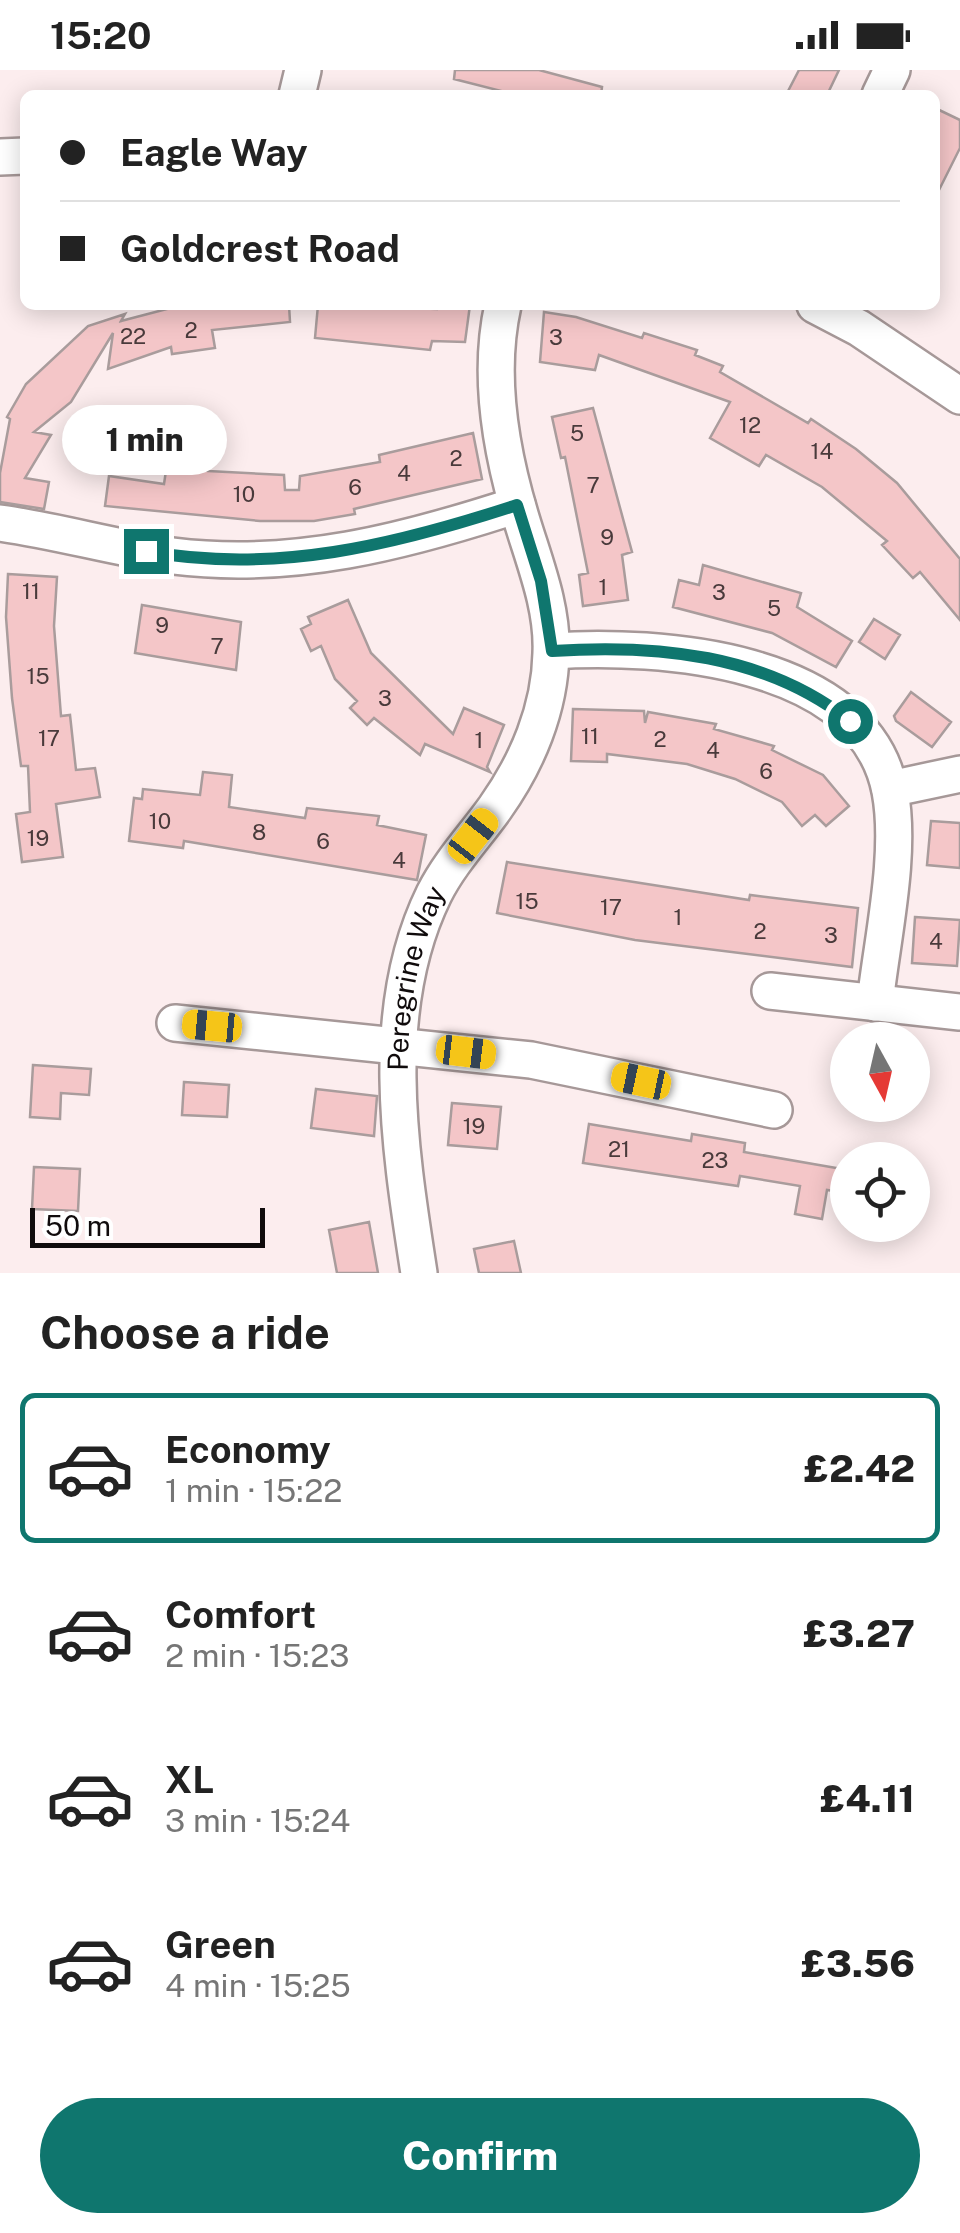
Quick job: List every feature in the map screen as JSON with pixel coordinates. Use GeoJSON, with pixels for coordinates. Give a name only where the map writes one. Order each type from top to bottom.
{"type":"FeatureCollection","features":[{"type":"Feature","properties":{"kind":"street","name":"Peregrine Way"},"geometry":{"type":"LineString","coordinates":[[419,1273],[400,1114],[400,1043],[409,962],[420,924],[451,864],[504,794],[529,749],[548,684],[552,651],[541,581],[503,446],[497,389],[504,310]]}},
{"type":"Feature","properties":{"kind":"street"},"geometry":{"type":"LineString","coordinates":[[825,310],[960,396]]}},
{"type":"Feature","properties":{"kind":"street"},"geometry":{"type":"LineString","coordinates":[[0,523],[172,556],[276,560],[381,546],[517,505]]}},
{"type":"Feature","properties":{"kind":"street"},"geometry":{"type":"LineString","coordinates":[[552,651],[634,648],[680,652],[766,673],[798,686],[850,721],[869,743],[890,789],[891,852],[874,1003]]}},
{"type":"Feature","properties":{"kind":"street"},"geometry":{"type":"LineString","coordinates":[[890,789],[960,774]]}},
{"type":"Feature","properties":{"kind":"street"},"geometry":{"type":"LineString","coordinates":[[770,991],[960,1012]]}},
{"type":"Feature","properties":{"kind":"street"},"geometry":{"type":"LineString","coordinates":[[174,1023],[400,1043],[589,1070],[774,1110]]}},
{"type":"Feature","properties":{"kind":"building"},"geometry":{"type":"Polygon","coordinates":[[[455,70],[539,70],[602,87],[497,90],[454,79],[455,70]]]}},
{"type":"Feature","properties":{"kind":"building"},"geometry":{"type":"Polygon","coordinates":[[[799,70],[839,70],[829,90],[789,90],[799,70]]]}},
{"type":"Feature","properties":{"kind":"building"},"geometry":{"type":"Polygon","coordinates":[[[940,110],[960,120],[960,148],[940,188],[940,110]]]}},
{"type":"Feature","properties":{"kind":"building"},"geometry":{"type":"Polygon","coordinates":[[[163,310],[289,310],[290,322],[212,330],[215,348],[172,354],[171,347],[108,369],[113,333],[71,402],[34,432],[51,435],[25,478],[49,482],[44,509],[0,502],[0,473],[10,419],[7,417],[26,384],[88,326],[125,314],[121,321],[163,310]]]}},
{"type":"Feature","properties":{"kind":"building"},"geometry":{"type":"Polygon","coordinates":[[[318,310],[469,310],[465,342],[432,341],[430,350],[315,338],[318,310]]]}},
{"type":"Feature","properties":{"kind":"building"},"geometry":{"type":"Polygon","coordinates":[[[544,312],[576,317],[642,338],[644,333],[697,350],[695,355],[723,366],[720,372],[808,423],[811,419],[856,449],[897,483],[960,559],[960,620],[920,572],[913,578],[882,545],[887,541],[822,487],[766,455],[759,466],[710,438],[730,402],[599,355],[595,370],[540,362],[544,312]]]}},
{"type":"Feature","properties":{"kind":"building"},"geometry":{"type":"Polygon","coordinates":[[[593,408],[632,552],[622,555],[628,600],[583,606],[579,575],[588,573],[565,457],[561,458],[552,417],[593,408]]]}},
{"type":"Feature","properties":{"kind":"building"},"geometry":{"type":"Polygon","coordinates":[[[473,433],[482,479],[354,509],[355,514],[314,521],[260,521],[105,506],[109,476],[164,484],[167,464],[208,471],[284,475],[285,490],[299,490],[300,476],[380,462],[379,455],[473,433]]]}},
{"type":"Feature","properties":{"kind":"building"},"geometry":{"type":"Polygon","coordinates":[[[703,565],[801,593],[797,607],[852,641],[836,667],[772,633],[673,607],[679,580],[699,585],[703,565]]]}},
{"type":"Feature","properties":{"kind":"building"},"geometry":{"type":"Polygon","coordinates":[[[8,574],[57,577],[54,626],[61,716],[70,715],[76,770],[95,768],[100,797],[56,804],[63,857],[22,862],[16,814],[30,812],[28,766],[21,766],[12,698],[6,617],[8,574]]]}},
{"type":"Feature","properties":{"kind":"building"},"geometry":{"type":"Polygon","coordinates":[[[348,600],[371,653],[453,734],[464,708],[504,725],[487,767],[490,772],[425,744],[420,755],[374,718],[367,725],[350,708],[357,701],[335,679],[321,646],[311,651],[301,629],[311,624],[308,617],[348,600]]]}},
{"type":"Feature","properties":{"kind":"building"},"geometry":{"type":"Polygon","coordinates":[[[142,605],[241,622],[236,670],[135,653],[142,605]]]}},
{"type":"Feature","properties":{"kind":"building"},"geometry":{"type":"Polygon","coordinates":[[[874,619],[900,635],[885,659],[859,642],[874,619]]]}},
{"type":"Feature","properties":{"kind":"building"},"geometry":{"type":"Polygon","coordinates":[[[911,692],[951,722],[932,747],[894,716],[911,692]]]}},
{"type":"Feature","properties":{"kind":"building"},"geometry":{"type":"Polygon","coordinates":[[[573,709],[644,711],[645,723],[648,712],[716,724],[714,729],[774,746],[772,750],[823,775],[849,806],[826,826],[815,815],[802,826],[782,802],[735,779],[687,764],[607,754],[607,762],[571,761],[573,709]]]}},
{"type":"Feature","properties":{"kind":"building"},"geometry":{"type":"Polygon","coordinates":[[[203,772],[232,775],[229,807],[305,818],[307,808],[379,816],[377,825],[426,835],[417,880],[184,841],[183,848],[129,841],[134,798],[142,799],[143,789],[200,795],[203,772]]]}},
{"type":"Feature","properties":{"kind":"building"},"geometry":{"type":"Polygon","coordinates":[[[931,821],[960,823],[960,868],[927,865],[931,821]]]}},
{"type":"Feature","properties":{"kind":"building"},"geometry":{"type":"Polygon","coordinates":[[[507,862],[749,900],[750,895],[858,908],[852,967],[635,940],[497,913],[507,862]]]}},
{"type":"Feature","properties":{"kind":"building"},"geometry":{"type":"Polygon","coordinates":[[[915,917],[960,920],[957,966],[912,963],[915,917]]]}},
{"type":"Feature","properties":{"kind":"building"},"geometry":{"type":"Polygon","coordinates":[[[33,1065],[91,1069],[89,1095],[61,1093],[60,1119],[30,1117],[33,1065]]]}},
{"type":"Feature","properties":{"kind":"building"},"geometry":{"type":"Polygon","coordinates":[[[184,1082],[229,1085],[227,1117],[182,1115],[184,1082]]]}},
{"type":"Feature","properties":{"kind":"building"},"geometry":{"type":"Polygon","coordinates":[[[316,1089],[377,1096],[374,1136],[311,1128],[316,1089]]]}},
{"type":"Feature","properties":{"kind":"building"},"geometry":{"type":"Polygon","coordinates":[[[452,1103],[501,1107],[497,1149],[448,1145],[452,1103]]]}},
{"type":"Feature","properties":{"kind":"building"},"geometry":{"type":"Polygon","coordinates":[[[589,1124],[691,1141],[692,1134],[745,1143],[744,1152],[830,1167],[830,1190],[827,1190],[822,1219],[795,1214],[800,1186],[740,1176],[738,1186],[583,1163],[589,1124]]]}},
{"type":"Feature","properties":{"kind":"building"},"geometry":{"type":"Polygon","coordinates":[[[34,1167],[80,1169],[78,1211],[32,1209],[34,1167]]]}},
{"type":"Feature","properties":{"kind":"building"},"geometry":{"type":"Polygon","coordinates":[[[369,1222],[378,1273],[337,1273],[329,1230],[369,1222]]]}},
{"type":"Feature","properties":{"kind":"building"},"geometry":{"type":"Polygon","coordinates":[[[514,1241],[521,1273],[479,1273],[474,1249],[514,1241]]]}},
{"type":"Feature","properties":{"kind":"route"},"geometry":{"type":"LineString","coordinates":[[146,551],[220,559],[276,560],[330,555],[381,546],[517,505],[541,581],[552,651],[634,648],[680,652],[732,663],[798,686],[850,721]]}}]}
